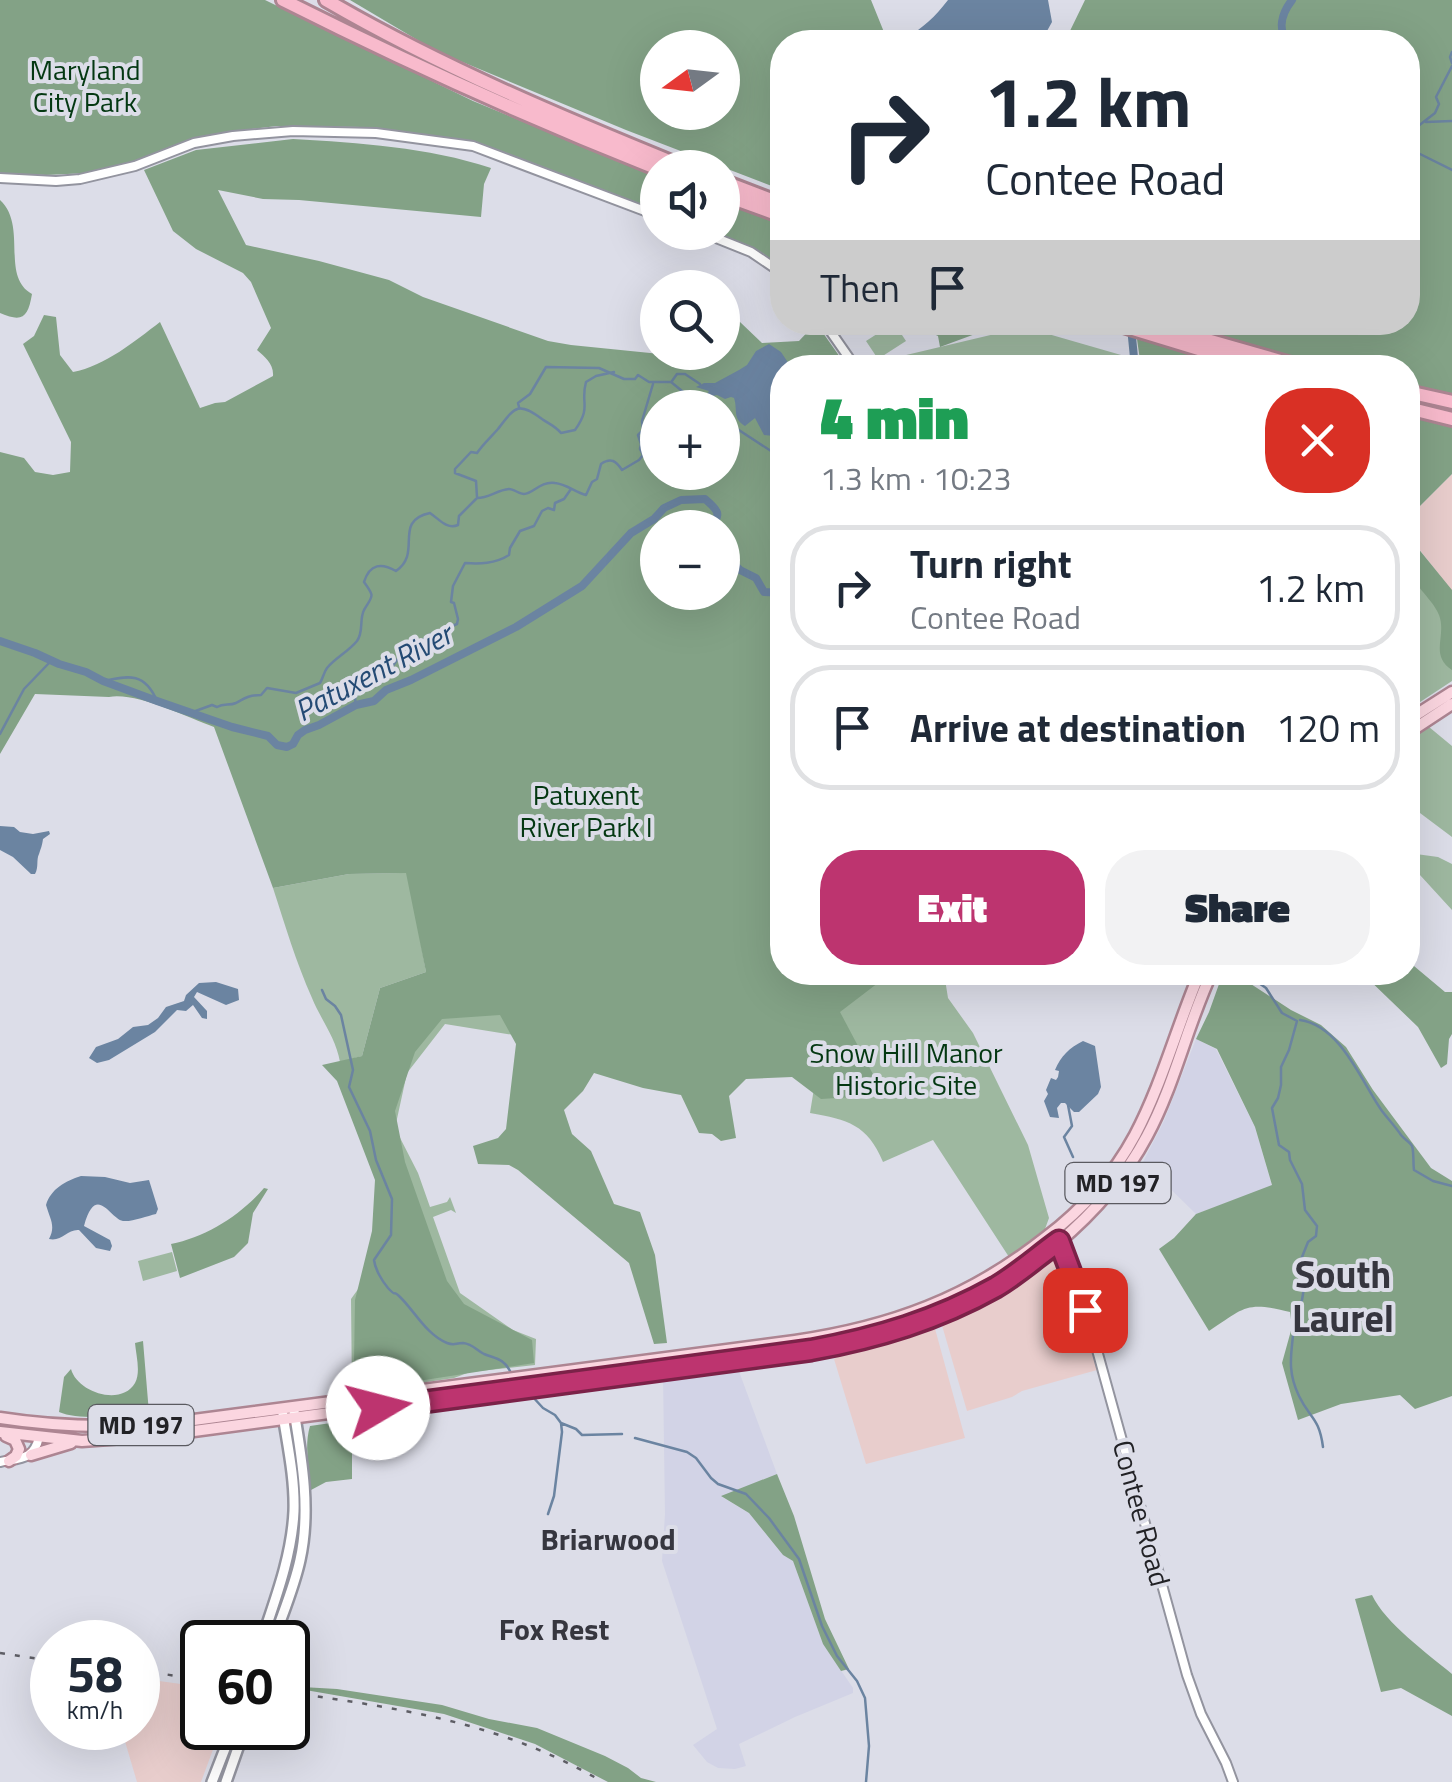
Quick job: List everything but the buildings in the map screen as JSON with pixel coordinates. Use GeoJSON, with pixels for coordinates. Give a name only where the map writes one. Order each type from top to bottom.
{"type":"FeatureCollection","features":[{"type":"Feature","properties":{"kind":"highway"},"geometry":{"type":"LineString","coordinates":[[283,0],[492,100],[640,161]]}},
{"type":"Feature","properties":{"kind":"highway"},"geometry":{"type":"LineString","coordinates":[[326,0],[496,88],[643,150]]}},
{"type":"Feature","properties":{"kind":"highway"},"geometry":{"type":"LineString","coordinates":[[740,188],[770,199]]}},
{"type":"Feature","properties":{"kind":"highway"},"geometry":{"type":"LineString","coordinates":[[740,201],[770,212]]}},
{"type":"Feature","properties":{"kind":"highway"},"geometry":{"type":"LineString","coordinates":[[1166,335],[1224,355]]}},
{"type":"Feature","properties":{"kind":"highway"},"geometry":{"type":"LineString","coordinates":[[1167,335],[1251,355]]}},
{"type":"Feature","properties":{"kind":"highway"},"geometry":{"type":"LineString","coordinates":[[1420,395],[1452,402]]}},
{"type":"Feature","properties":{"kind":"highway"},"geometry":{"type":"LineString","coordinates":[[1420,411],[1452,419]]}},
{"type":"Feature","properties":{"kind":"main road"},"geometry":{"type":"LineString","coordinates":[[1420,712],[1452,692]]}},
{"type":"Feature","properties":{"kind":"main road"},"geometry":{"type":"LineString","coordinates":[[1420,725],[1452,704]]}},
{"type":"Feature","properties":{"kind":"main road","name":"MD 197"},"geometry":{"type":"LineString","coordinates":[[1057,1235],[1116,1166],[1140,1126],[1195,985]]}},
{"type":"Feature","properties":{"kind":"main road","name":"MD 197"},"geometry":{"type":"LineString","coordinates":[[0,1434],[82,1441],[152,1436],[795,1341],[862,1329],[916,1312],[967,1290],[1057,1235],[1102,1201],[1130,1167],[1156,1116],[1207,985]]}},
{"type":"Feature","properties":{"kind":"main road"},"geometry":{"type":"LineString","coordinates":[[1158,1080],[1165,1076],[1175,1050],[1184,1046]]}},
{"type":"Feature","properties":{"kind":"main road"},"geometry":{"type":"LineString","coordinates":[[268,1620],[293,1525],[289,1414]]}},
{"type":"Feature","properties":{"kind":"main road"},"geometry":{"type":"LineString","coordinates":[[281,1620],[304,1540],[305,1494],[289,1414]]}},
{"type":"Feature","properties":{"kind":"main road","name":"MD 197"},"geometry":{"type":"LineString","coordinates":[[0,1418],[108,1427],[289,1414]]}},
{"type":"Feature","properties":{"kind":"main road"},"geometry":{"type":"LineString","coordinates":[[0,1434],[12,1438],[19,1447],[18,1454],[4,1461]]}},
{"type":"Feature","properties":{"kind":"main road"},"geometry":{"type":"LineString","coordinates":[[31,1455],[82,1441]]}},
{"type":"Feature","properties":{"kind":"main road"},"geometry":{"type":"LineString","coordinates":[[212,1782],[224,1750]]}},
{"type":"Feature","properties":{"kind":"main road"},"geometry":{"type":"LineString","coordinates":[[226,1782],[237,1750]]}},
{"type":"Feature","properties":{"kind":"street"},"geometry":{"type":"LineString","coordinates":[[0,178],[80,178],[136,166],[194,143],[233,136],[293,130],[376,133],[473,146],[640,209]]}},
{"type":"Feature","properties":{"kind":"street"},"geometry":{"type":"LineString","coordinates":[[740,248],[770,264]]}},
{"type":"Feature","properties":{"kind":"street","name":"Contee Road"},"geometry":{"type":"LineString","coordinates":[[1057,1235],[1092,1332],[1186,1675],[1233,1782]]}},
{"type":"Feature","properties":{"kind":"street"},"geometry":{"type":"LineString","coordinates":[[4,1461],[31,1455],[39,1437]]}},
{"type":"Feature","properties":{"kind":"shaded area"},"geometry":{"type":"Polygon","coordinates":[[[1452,474],[1452,591],[1420,550],[1420,506],[1452,474]]]}},
{"type":"Feature","properties":{"kind":"shaded area"},"geometry":{"type":"Polygon","coordinates":[[[1196,1039],[1216,1049],[1255,1127],[1272,1186],[1196,1214],[1143,1162],[1164,1121],[1196,1039]]]}},
{"type":"Feature","properties":{"kind":"shaded area"},"geometry":{"type":"Polygon","coordinates":[[[1054,1254],[1059,1257],[1078,1306],[1097,1370],[967,1411],[941,1322],[998,1293],[1054,1254]]]}},
{"type":"Feature","properties":{"kind":"shaded area"},"geometry":{"type":"Polygon","coordinates":[[[934,1325],[965,1438],[866,1464],[834,1359],[850,1350],[934,1325]]]}},
{"type":"Feature","properties":{"kind":"shaded area"},"geometry":{"type":"Polygon","coordinates":[[[737,1366],[777,1474],[722,1497],[749,1513],[783,1555],[793,1561],[823,1644],[853,1693],[739,1744],[746,1766],[735,1769],[718,1768],[707,1762],[693,1745],[717,1729],[662,1561],[663,1375],[737,1366]]]}},
{"type":"Feature","properties":{"kind":"shaded area"},"geometry":{"type":"Polygon","coordinates":[[[160,1681],[180,1684],[180,1750],[213,1750],[201,1782],[137,1782],[128,1750],[160,1750],[160,1681]]]}},
{"type":"Feature","properties":{"kind":"green space","name":"Maryland City Park"},"geometry":{"type":"Polygon","coordinates":[[[0,0],[265,0],[473,101],[640,170],[640,205],[468,140],[362,127],[277,126],[226,132],[190,139],[130,163],[88,173],[0,173],[0,0]]]}},
{"type":"Feature","properties":{"kind":"green space"},"geometry":{"type":"Polygon","coordinates":[[[350,0],[871,0],[883,30],[770,30],[770,185],[740,174],[740,150],[678,150],[436,51],[350,0]]]}},
{"type":"Feature","properties":{"kind":"green space"},"geometry":{"type":"Polygon","coordinates":[[[1085,0],[1452,0],[1452,397],[1420,388],[1420,355],[1285,355],[1209,335],[1420,335],[1420,30],[1070,30],[1085,0]]]}},
{"type":"Feature","properties":{"kind":"green space"},"geometry":{"type":"Polygon","coordinates":[[[293,139],[418,151],[491,168],[484,184],[481,217],[263,199],[218,190],[246,245],[389,280],[423,297],[548,341],[640,352],[640,370],[740,370],[740,322],[762,343],[824,335],[839,355],[770,355],[770,985],[875,985],[840,1012],[884,1095],[821,1099],[792,1077],[746,1079],[729,1096],[736,1138],[721,1141],[712,1134],[699,1133],[681,1095],[594,1073],[564,1110],[572,1134],[591,1151],[614,1204],[640,1212],[655,1255],[667,1343],[654,1344],[629,1263],[518,1170],[509,1165],[478,1164],[473,1146],[498,1138],[506,1129],[516,1044],[500,1015],[442,1019],[415,1052],[395,1111],[405,1162],[447,1281],[464,1304],[532,1340],[534,1363],[360,1390],[354,1364],[355,1300],[372,1231],[375,1180],[337,1081],[322,1065],[362,1056],[380,988],[426,972],[406,873],[349,874],[273,888],[214,727],[147,702],[120,696],[35,694],[0,754],[0,452],[24,458],[35,472],[70,472],[71,442],[23,344],[34,336],[44,315],[56,317],[60,355],[73,372],[108,359],[160,322],[200,408],[225,402],[273,376],[270,364],[257,350],[271,328],[251,282],[243,273],[196,249],[173,231],[144,170],[196,150],[293,139]]]}},
{"type":"Feature","properties":{"kind":"green space"},"geometry":{"type":"Polygon","coordinates":[[[0,200],[12,223],[17,275],[32,294],[29,308],[19,317],[0,313],[0,200]]]}},
{"type":"Feature","properties":{"kind":"green space"},"geometry":{"type":"Polygon","coordinates":[[[740,208],[770,220],[770,258],[740,244],[740,208]]]}},
{"type":"Feature","properties":{"kind":"green space"},"geometry":{"type":"Polygon","coordinates":[[[875,335],[902,335],[906,341],[884,355],[875,355],[866,341],[875,335]]]}},
{"type":"Feature","properties":{"kind":"green space"},"geometry":{"type":"Polygon","coordinates":[[[936,335],[972,335],[940,347],[936,335]]]}},
{"type":"Feature","properties":{"kind":"green space"},"geometry":{"type":"Polygon","coordinates":[[[990,335],[1052,335],[1121,355],[906,355],[990,335]]]}},
{"type":"Feature","properties":{"kind":"green space"},"geometry":{"type":"Polygon","coordinates":[[[1137,339],[1195,355],[1139,355],[1137,339]]]}},
{"type":"Feature","properties":{"kind":"green space"},"geometry":{"type":"Polygon","coordinates":[[[1420,418],[1452,427],[1452,474],[1420,506],[1420,418]]]}},
{"type":"Feature","properties":{"kind":"green space"},"geometry":{"type":"Polygon","coordinates":[[[1420,551],[1452,590],[1452,670],[1441,658],[1437,611],[1420,588],[1420,551]]]}},
{"type":"Feature","properties":{"kind":"green space","name":"Patuxent River Park I"},"geometry":{"type":"Polygon","coordinates":[[[640,552],[640,610],[725,610],[770,896],[770,985],[946,985],[948,998],[973,1033],[1028,1145],[1049,1218],[1045,1229],[1009,1257],[933,1140],[883,1162],[870,1139],[855,1126],[810,1113],[816,1076],[683,1062],[445,1024],[407,1073],[395,1128],[430,1207],[447,1202],[450,1197],[456,1213],[451,1210],[433,1217],[460,1293],[513,1330],[536,1339],[535,1365],[470,1372],[399,1386],[393,1382],[352,1393],[351,1299],[402,1228],[360,1102],[443,997],[416,916],[426,972],[380,988],[362,1056],[340,1062],[301,971],[273,888],[349,874],[401,873],[640,552]]]}},
{"type":"Feature","properties":{"kind":"green space"},"geometry":{"type":"Polygon","coordinates":[[[1420,552],[1452,591],[1452,681],[1420,702],[1420,552]]]}},
{"type":"Feature","properties":{"kind":"green space"},"geometry":{"type":"Polygon","coordinates":[[[1423,722],[1452,746],[1452,837],[1420,813],[1423,722]]]}},
{"type":"Feature","properties":{"kind":"green space"},"geometry":{"type":"Polygon","coordinates":[[[1420,855],[1452,864],[1452,910],[1420,875],[1420,855]]]}},
{"type":"Feature","properties":{"kind":"green space"},"geometry":{"type":"Polygon","coordinates":[[[1420,971],[1445,992],[1452,992],[1452,1034],[1447,1064],[1441,1068],[1418,1027],[1374,985],[1420,985],[1420,971]]]}},
{"type":"Feature","properties":{"kind":"green space"},"geometry":{"type":"Polygon","coordinates":[[[1219,985],[1252,985],[1321,1025],[1346,1047],[1431,1168],[1452,1181],[1452,1396],[1415,1409],[1400,1395],[1341,1404],[1298,1420],[1282,1363],[1292,1327],[1290,1312],[1246,1308],[1209,1331],[1159,1249],[1196,1214],[1272,1185],[1255,1127],[1217,1049],[1196,1039],[1219,985]]]}},
{"type":"Feature","properties":{"kind":"green space"},"geometry":{"type":"Polygon","coordinates":[[[264,1188],[268,1189],[253,1213],[248,1243],[234,1257],[180,1278],[171,1244],[222,1224],[264,1188]]]}},
{"type":"Feature","properties":{"kind":"green space"},"geometry":{"type":"Polygon","coordinates":[[[172,1252],[177,1271],[143,1281],[138,1261],[172,1252]]]}},
{"type":"Feature","properties":{"kind":"green space"},"geometry":{"type":"Polygon","coordinates":[[[143,1341],[149,1413],[90,1417],[59,1412],[64,1377],[71,1369],[82,1384],[100,1394],[128,1390],[138,1374],[135,1343],[143,1341]]]}},
{"type":"Feature","properties":{"kind":"green space"},"geometry":{"type":"Polygon","coordinates":[[[352,1420],[352,1479],[326,1482],[311,1490],[307,1450],[310,1426],[352,1420]]]}},
{"type":"Feature","properties":{"kind":"green space"},"geometry":{"type":"Polygon","coordinates":[[[777,1474],[825,1619],[849,1669],[841,1671],[823,1644],[793,1561],[783,1555],[749,1513],[721,1496],[777,1474]]]}},
{"type":"Feature","properties":{"kind":"green space"},"geometry":{"type":"Polygon","coordinates":[[[1372,1595],[1397,1627],[1452,1674],[1452,1716],[1401,1688],[1381,1692],[1355,1599],[1372,1595]]]}},
{"type":"Feature","properties":{"kind":"green space"},"geometry":{"type":"Polygon","coordinates":[[[310,1687],[442,1705],[537,1728],[656,1782],[608,1782],[535,1744],[444,1714],[310,1691],[310,1687]]]}},
{"type":"Feature","properties":{"kind":"water"},"geometry":{"type":"Polygon","coordinates":[[[948,0],[1048,0],[1052,22],[1048,30],[918,30],[948,0]]]}},
{"type":"Feature","properties":{"kind":"water"},"geometry":{"type":"Polygon","coordinates":[[[769,344],[783,355],[770,355],[770,436],[764,435],[755,418],[745,426],[740,422],[740,390],[696,387],[715,383],[747,365],[756,351],[769,344]]]}},
{"type":"Feature","properties":{"kind":"water"},"geometry":{"type":"Polygon","coordinates":[[[0,826],[33,834],[49,831],[43,839],[35,874],[0,850],[0,826]]]}},
{"type":"Feature","properties":{"kind":"water"},"geometry":{"type":"Polygon","coordinates":[[[216,982],[238,989],[239,1000],[226,1005],[197,992],[194,997],[207,1011],[207,1019],[193,1005],[186,1011],[177,1010],[155,1032],[109,1060],[97,1063],[89,1058],[96,1047],[118,1039],[133,1027],[148,1025],[166,1007],[184,1001],[199,983],[216,982]]]}},
{"type":"Feature","properties":{"kind":"water"},"geometry":{"type":"Polygon","coordinates":[[[1083,1041],[1095,1046],[1101,1087],[1098,1094],[1079,1112],[1061,1103],[1057,1108],[1059,1118],[1050,1117],[1044,1101],[1051,1078],[1056,1080],[1059,1071],[1055,1070],[1063,1057],[1083,1041]]]}},
{"type":"Feature","properties":{"kind":"water"},"geometry":{"type":"Polygon","coordinates":[[[81,1176],[130,1183],[149,1180],[156,1214],[123,1221],[103,1206],[93,1206],[84,1226],[110,1240],[110,1251],[96,1248],[79,1230],[49,1239],[52,1226],[48,1199],[59,1186],[81,1176]]]}},
{"type":"Feature","properties":{"kind":"waterway","name":"Patuxent River"},"geometry":{"type":"LineString","coordinates":[[1283,30],[1282,21],[1292,0]]}},
{"type":"Feature","properties":{"kind":"waterway"},"geometry":{"type":"LineString","coordinates":[[1452,52],[1452,63]]}},
{"type":"Feature","properties":{"kind":"waterway"},"geometry":{"type":"LineString","coordinates":[[1420,125],[1435,113],[1439,104],[1436,97],[1452,66]]}},
{"type":"Feature","properties":{"kind":"waterway"},"geometry":{"type":"LineString","coordinates":[[1426,122],[1452,121]]}},
{"type":"Feature","properties":{"kind":"waterway"},"geometry":{"type":"LineString","coordinates":[[1420,154],[1452,170]]}},
{"type":"Feature","properties":{"kind":"waterway","name":"Patuxent River"},"geometry":{"type":"LineString","coordinates":[[1132,335],[1134,355]]}},
{"type":"Feature","properties":{"kind":"waterway"},"geometry":{"type":"LineString","coordinates":[[519,407],[518,403],[530,394],[546,367],[599,368],[624,379],[635,379],[638,375],[649,382],[671,382],[681,390]]}},
{"type":"Feature","properties":{"kind":"waterway"},"geometry":{"type":"LineString","coordinates":[[477,497],[476,481],[455,473],[455,469],[471,452],[477,453],[513,411],[527,410],[561,433],[575,430],[584,410],[586,382],[614,372]]}},
{"type":"Feature","properties":{"kind":"waterway"},"geometry":{"type":"LineString","coordinates":[[672,381],[677,374],[685,374],[700,384]]}},
{"type":"Feature","properties":{"kind":"waterway"},"geometry":{"type":"LineString","coordinates":[[190,713],[261,695],[267,688],[296,693],[320,683],[327,668],[359,637],[371,596],[364,582],[367,576],[377,566],[396,571],[404,564],[412,523],[419,517],[430,513],[443,523],[458,525],[459,516],[477,498],[509,489],[527,493],[550,483],[586,495],[601,464],[613,461],[622,470],[639,460],[643,455],[638,435],[643,430],[653,384]]}},
{"type":"Feature","properties":{"kind":"waterway"},"geometry":{"type":"LineString","coordinates":[[740,431],[770,450]]}},
{"type":"Feature","properties":{"kind":"waterway"},"geometry":{"type":"LineString","coordinates":[[356,705],[355,698],[364,681],[373,676],[384,678],[410,642],[418,644],[457,624],[451,602],[453,586],[465,563],[493,562],[509,555],[520,531],[534,526],[542,511],[554,510],[555,503],[571,489]]}},
{"type":"Feature","properties":{"kind":"waterway","name":"Patuxent River"},"geometry":{"type":"LineString","coordinates":[[662,510],[681,500],[705,499],[715,510]]}},
{"type":"Feature","properties":{"kind":"waterway","name":"Patuxent River"},"geometry":{"type":"LineString","coordinates":[[0,641],[157,701],[268,736],[277,745],[287,747],[305,730],[356,705],[374,701],[386,690],[516,627],[582,586],[640,528]]}},
{"type":"Feature","properties":{"kind":"waterway","name":"Patuxent River"},"geometry":{"type":"LineString","coordinates":[[740,570],[756,578],[764,592],[770,592]]}},
{"type":"Feature","properties":{"kind":"waterway"},"geometry":{"type":"LineString","coordinates":[[0,734],[24,689],[51,661]]}},
{"type":"Feature","properties":{"kind":"waterway"},"geometry":{"type":"LineString","coordinates":[[103,681],[136,678],[147,685],[157,701]]}},
{"type":"Feature","properties":{"kind":"waterway"},"geometry":{"type":"LineString","coordinates":[[1262,985],[1282,1013],[1297,1021],[1281,1067],[1278,1098],[1272,1108],[1279,1145],[1289,1152],[1302,1184],[1305,1210],[1317,1226],[1316,1236],[1308,1242],[1298,1267],[1306,1276],[1295,1316]]}},
{"type":"Feature","properties":{"kind":"waterway"},"geometry":{"type":"LineString","coordinates":[[322,990],[341,1015],[353,1070],[349,1087],[370,1131],[376,1160],[392,1199],[391,1235],[374,1260],[379,1275],[433,1335],[450,1344],[469,1345],[502,1361],[510,1371]]}},
{"type":"Feature","properties":{"kind":"waterway"},"geometry":{"type":"LineString","coordinates":[[1300,1020],[1327,1033],[1348,1056],[1382,1111],[1412,1146],[1414,1170],[1452,1186]]}},
{"type":"Feature","properties":{"kind":"waterway"},"geometry":{"type":"LineString","coordinates":[[1068,1105],[1072,1126],[1064,1137],[1073,1157]]}},
{"type":"Feature","properties":{"kind":"waterway"},"geometry":{"type":"LineString","coordinates":[[1294,1325],[1292,1377],[1317,1424],[1323,1447]]}},
{"type":"Feature","properties":{"kind":"waterway"},"geometry":{"type":"LineString","coordinates":[[531,1395],[561,1423],[582,1435],[622,1434]]}},
{"type":"Feature","properties":{"kind":"waterway"},"geometry":{"type":"LineString","coordinates":[[548,1514],[554,1496],[561,1423]]}},
{"type":"Feature","properties":{"kind":"waterway"},"geometry":{"type":"LineString","coordinates":[[635,1438],[687,1452],[718,1484],[746,1494],[799,1559],[822,1626],[865,1698],[869,1746],[866,1782]]}},
{"type":"Feature","properties":{"kind":"railway"},"geometry":{"type":"LineString","coordinates":[[0,1653],[30,1658]]}},
{"type":"Feature","properties":{"kind":"railway"},"geometry":{"type":"LineString","coordinates":[[160,1673],[180,1677]]}},
{"type":"Feature","properties":{"kind":"railway"},"geometry":{"type":"LineString","coordinates":[[310,1695],[411,1712],[489,1732],[527,1745],[603,1782]]}},
{"type":"Feature","properties":{"kind":"district","name":"South Laurel"},"geometry":{"type":"Point","coordinates":[1343,1296]}},
{"type":"Feature","properties":{"kind":"district","name":"Briarwood"},"geometry":{"type":"Point","coordinates":[608,1539]}},
{"type":"Feature","properties":{"kind":"district","name":"Fox Rest"},"geometry":{"type":"Point","coordinates":[554,1629]}},
{"type":"Feature","properties":{"kind":"route"},"geometry":{"type":"LineString","coordinates":[[378,1408],[847,1344],[950,1311],[998,1286],[1059,1241],[1085,1310]]}},
{"type":"Feature","properties":{"kind":"park label","name":"Snow Hill Manor Historic Site"},"geometry":{"type":"Point","coordinates":[906,1068]}}]}
